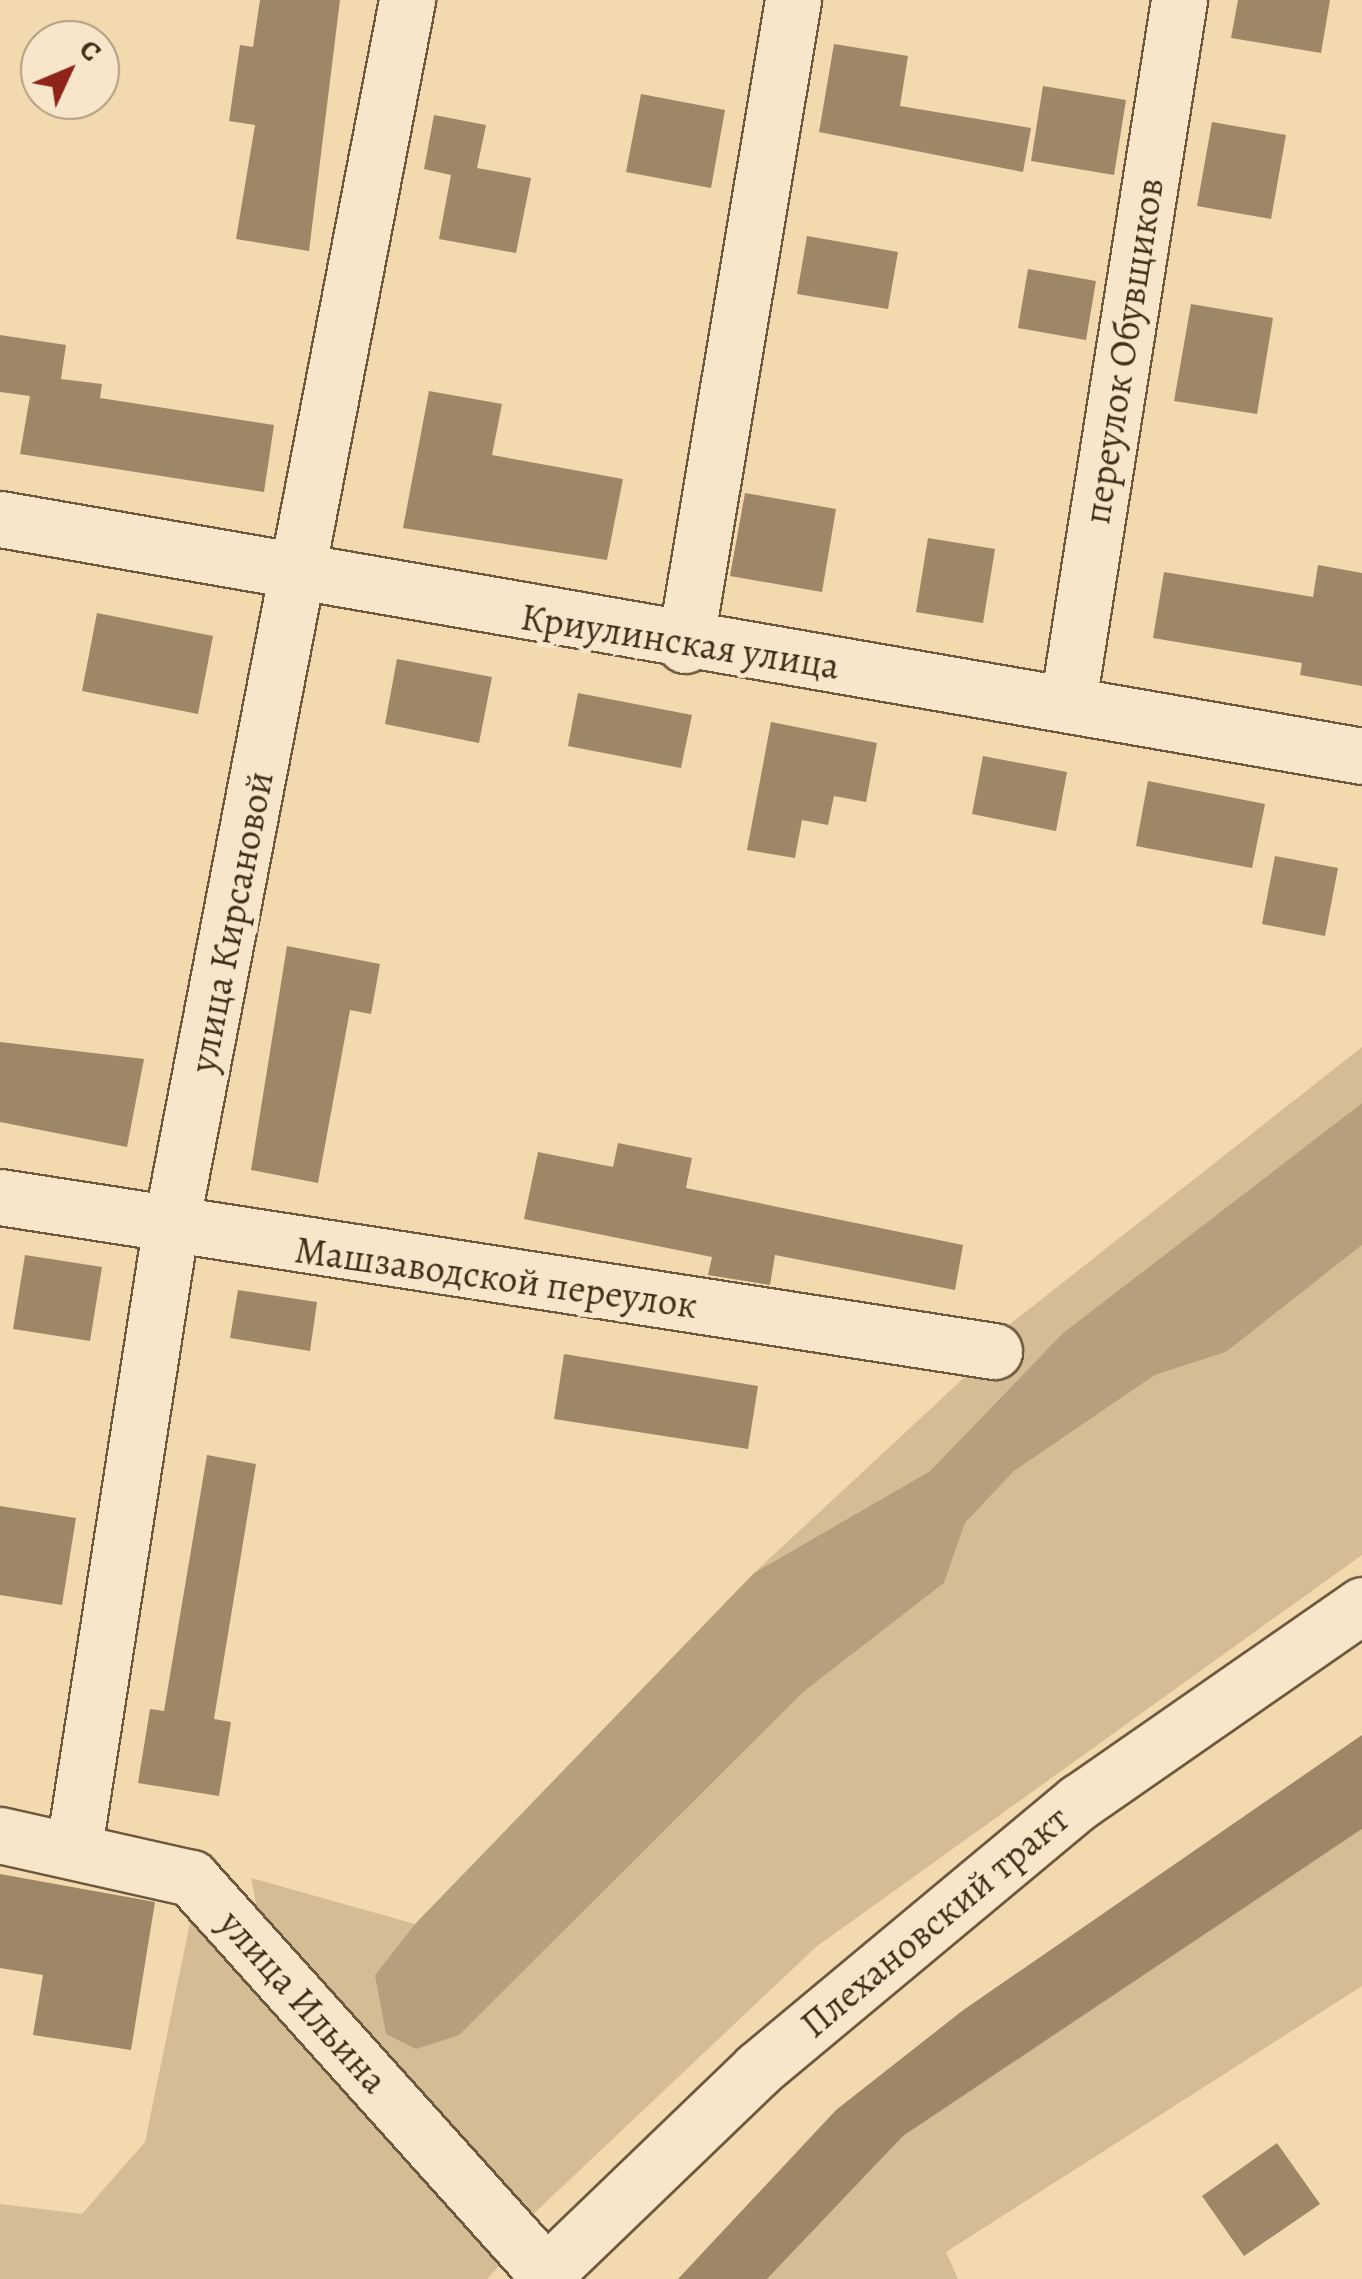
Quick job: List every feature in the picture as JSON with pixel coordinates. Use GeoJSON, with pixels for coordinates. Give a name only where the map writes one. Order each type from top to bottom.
{"type":"FeatureCollection","features":[{"type":"Feature","properties":{"kind":"street","name":"улица Кирсановой"},"geometry":{"type":"LineString","coordinates":[[74,1847],[170,1230],[300,578],[408,0]]}},
{"type":"Feature","properties":{"kind":"street"},"geometry":{"type":"LineString","coordinates":[[685,644],[794,0]]}},
{"type":"Feature","properties":{"kind":"street","name":"переулок Обувщиков"},"geometry":{"type":"LineString","coordinates":[[1068,702],[1179,0]]}},
{"type":"Feature","properties":{"kind":"street","name":"Криулинская улица"},"geometry":{"type":"LineString","coordinates":[[0,519],[300,578],[685,644],[1068,702],[1362,756]]}},
{"type":"Feature","properties":{"kind":"street","name":"Машзаводской переулок"},"geometry":{"type":"LineString","coordinates":[[0,1197],[170,1230],[994,1350]]}},
{"type":"Feature","properties":{"kind":"street","name":"Плехановский тракт"},"geometry":{"type":"LineString","coordinates":[[542,2276],[758,2069],[1079,1802],[1362,1605]]}},
{"type":"Feature","properties":{"kind":"street","name":"улица Ильина"},"geometry":{"type":"LineString","coordinates":[[0,1835],[74,1847],[191,1878],[542,2276]]}},
{"type":"Feature","properties":{"kind":"shaded area"},"geometry":{"type":"Polygon","coordinates":[[[1362,1047],[1362,1103],[1063,1333],[930,1471],[754,1573],[980,1363],[1000,1332],[1362,1047]]]}},
{"type":"Feature","properties":{"kind":"shaded area"},"geometry":{"type":"Polygon","coordinates":[[[1362,1103],[1362,1245],[1226,1352],[1155,1375],[1014,1471],[965,1523],[944,1583],[802,1693],[459,2035],[416,2049],[386,2034],[375,1975],[415,1924],[754,1573],[930,1471],[1063,1333],[1362,1103]]]}},
{"type":"Feature","properties":{"kind":"shaded area"},"geometry":{"type":"Polygon","coordinates":[[[1362,1245],[1362,1555],[816,1947],[527,2220],[262,1934],[251,1878],[415,1924],[375,1975],[802,1693],[944,1583],[965,1523],[1014,1471],[1155,1375],[1226,1352],[1362,1245]]]}},
{"type":"Feature","properties":{"kind":"shaded area"},"geometry":{"type":"Polygon","coordinates":[[[1362,1829],[1362,1986],[946,2252],[958,2279],[767,2279],[903,2136],[1362,1829]]]}},
{"type":"Feature","properties":{"kind":"shaded area"},"geometry":{"type":"Polygon","coordinates":[[[194,1903],[508,2256],[487,2279],[0,2279],[0,2204],[82,2214],[145,2142],[194,1903]]]}},
{"type":"Feature","properties":{"kind":"building"},"geometry":{"type":"Polygon","coordinates":[[[260,0],[340,0],[309,251],[236,239],[255,125],[229,121],[240,45],[253,47],[260,0]]]}},
{"type":"Feature","properties":{"kind":"building"},"geometry":{"type":"Polygon","coordinates":[[[1238,0],[1330,0],[1321,53],[1231,38],[1238,0]]]}},
{"type":"Feature","properties":{"kind":"building"},"geometry":{"type":"Polygon","coordinates":[[[834,44],[908,56],[900,106],[1031,128],[1023,172],[819,132],[834,44]]]}},
{"type":"Feature","properties":{"kind":"building"},"geometry":{"type":"Polygon","coordinates":[[[1043,86],[1126,100],[1114,175],[1031,161],[1043,86]]]}},
{"type":"Feature","properties":{"kind":"building"},"geometry":{"type":"Polygon","coordinates":[[[641,94],[725,110],[711,188],[626,172],[641,94]]]}},
{"type":"Feature","properties":{"kind":"building"},"geometry":{"type":"Polygon","coordinates":[[[434,115],[486,125],[477,168],[531,178],[516,253],[439,239],[451,175],[424,169],[434,115]]]}},
{"type":"Feature","properties":{"kind":"building"},"geometry":{"type":"Polygon","coordinates":[[[1212,122],[1286,135],[1271,219],[1197,206],[1212,122]]]}},
{"type":"Feature","properties":{"kind":"building"},"geometry":{"type":"Polygon","coordinates":[[[807,236],[898,252],[888,309],[797,294],[807,236]]]}},
{"type":"Feature","properties":{"kind":"building"},"geometry":{"type":"Polygon","coordinates":[[[1028,269],[1096,281],[1086,340],[1018,328],[1028,269]]]}},
{"type":"Feature","properties":{"kind":"building"},"geometry":{"type":"Polygon","coordinates":[[[1191,304],[1273,318],[1257,414],[1174,401],[1191,304]]]}},
{"type":"Feature","properties":{"kind":"building"},"geometry":{"type":"Polygon","coordinates":[[[0,335],[66,345],[61,379],[102,384],[100,398],[274,425],[264,492],[20,454],[30,396],[0,392],[0,335]]]}},
{"type":"Feature","properties":{"kind":"building"},"geometry":{"type":"Polygon","coordinates":[[[429,391],[502,404],[492,455],[623,479],[607,560],[403,528],[429,391]]]}},
{"type":"Feature","properties":{"kind":"building"},"geometry":{"type":"Polygon","coordinates":[[[745,493],[836,509],[822,592],[730,576],[745,493]]]}},
{"type":"Feature","properties":{"kind":"building"},"geometry":{"type":"Polygon","coordinates":[[[928,538],[995,549],[983,623],[916,612],[928,538]]]}},
{"type":"Feature","properties":{"kind":"building"},"geometry":{"type":"Polygon","coordinates":[[[1318,565],[1362,573],[1362,686],[1300,675],[1302,663],[1153,638],[1164,572],[1313,597],[1318,565]]]}},
{"type":"Feature","properties":{"kind":"building"},"geometry":{"type":"Polygon","coordinates":[[[97,613],[213,636],[198,714],[82,691],[97,613]]]}},
{"type":"Feature","properties":{"kind":"building"},"geometry":{"type":"Polygon","coordinates":[[[397,659],[492,677],[479,743],[385,724],[397,659]]]}},
{"type":"Feature","properties":{"kind":"building"},"geometry":{"type":"Polygon","coordinates":[[[578,693],[692,715],[681,768],[568,746],[578,693]]]}},
{"type":"Feature","properties":{"kind":"building"},"geometry":{"type":"Polygon","coordinates":[[[771,722],[877,743],[866,802],[834,796],[828,825],[802,820],[795,858],[747,850],[771,722]]]}},
{"type":"Feature","properties":{"kind":"building"},"geometry":{"type":"Polygon","coordinates":[[[983,756],[1067,772],[1056,831],[972,814],[983,756]]]}},
{"type":"Feature","properties":{"kind":"building"},"geometry":{"type":"Polygon","coordinates":[[[1148,781],[1265,804],[1252,868],[1136,846],[1148,781]]]}},
{"type":"Feature","properties":{"kind":"building"},"geometry":{"type":"Polygon","coordinates":[[[1275,856],[1338,868],[1325,936],[1262,924],[1275,856]]]}},
{"type":"Feature","properties":{"kind":"building"},"geometry":{"type":"Polygon","coordinates":[[[287,946],[380,964],[371,1014],[350,1010],[318,1183],[251,1170],[287,946]]]}},
{"type":"Feature","properties":{"kind":"building"},"geometry":{"type":"Polygon","coordinates":[[[0,1042],[144,1059],[127,1147],[0,1122],[0,1042]]]}},
{"type":"Feature","properties":{"kind":"building"},"geometry":{"type":"Polygon","coordinates":[[[618,1143],[692,1158],[686,1188],[963,1245],[955,1290],[775,1255],[770,1285],[708,1275],[712,1257],[524,1219],[538,1152],[613,1167],[618,1143]]]}},
{"type":"Feature","properties":{"kind":"building"},"geometry":{"type":"Polygon","coordinates":[[[25,1255],[102,1267],[90,1341],[13,1329],[25,1255]]]}},
{"type":"Feature","properties":{"kind":"building"},"geometry":{"type":"Polygon","coordinates":[[[238,1290],[317,1302],[310,1351],[230,1338],[238,1290]]]}},
{"type":"Feature","properties":{"kind":"building"},"geometry":{"type":"Polygon","coordinates":[[[564,1354],[758,1386],[748,1449],[554,1419],[564,1354]]]}},
{"type":"Feature","properties":{"kind":"building"},"geometry":{"type":"Polygon","coordinates":[[[207,1455],[256,1464],[214,1719],[231,1722],[219,1796],[138,1783],[150,1709],[164,1711],[207,1455]]]}},
{"type":"Feature","properties":{"kind":"building"},"geometry":{"type":"Polygon","coordinates":[[[0,1506],[76,1518],[62,1605],[0,1595],[0,1506]]]}},
{"type":"Feature","properties":{"kind":"building"},"geometry":{"type":"Polygon","coordinates":[[[1362,1735],[1362,1829],[903,2136],[767,2279],[678,2279],[836,2110],[962,2011],[1362,1735]]]}},
{"type":"Feature","properties":{"kind":"building"},"geometry":{"type":"Polygon","coordinates":[[[0,1874],[155,1902],[131,2050],[33,2035],[43,1975],[0,1968],[0,1874]]]}},
{"type":"Feature","properties":{"kind":"building"},"geometry":{"type":"Polygon","coordinates":[[[1277,2143],[1320,2204],[1244,2256],[1202,2196],[1277,2143]]]}}]}
